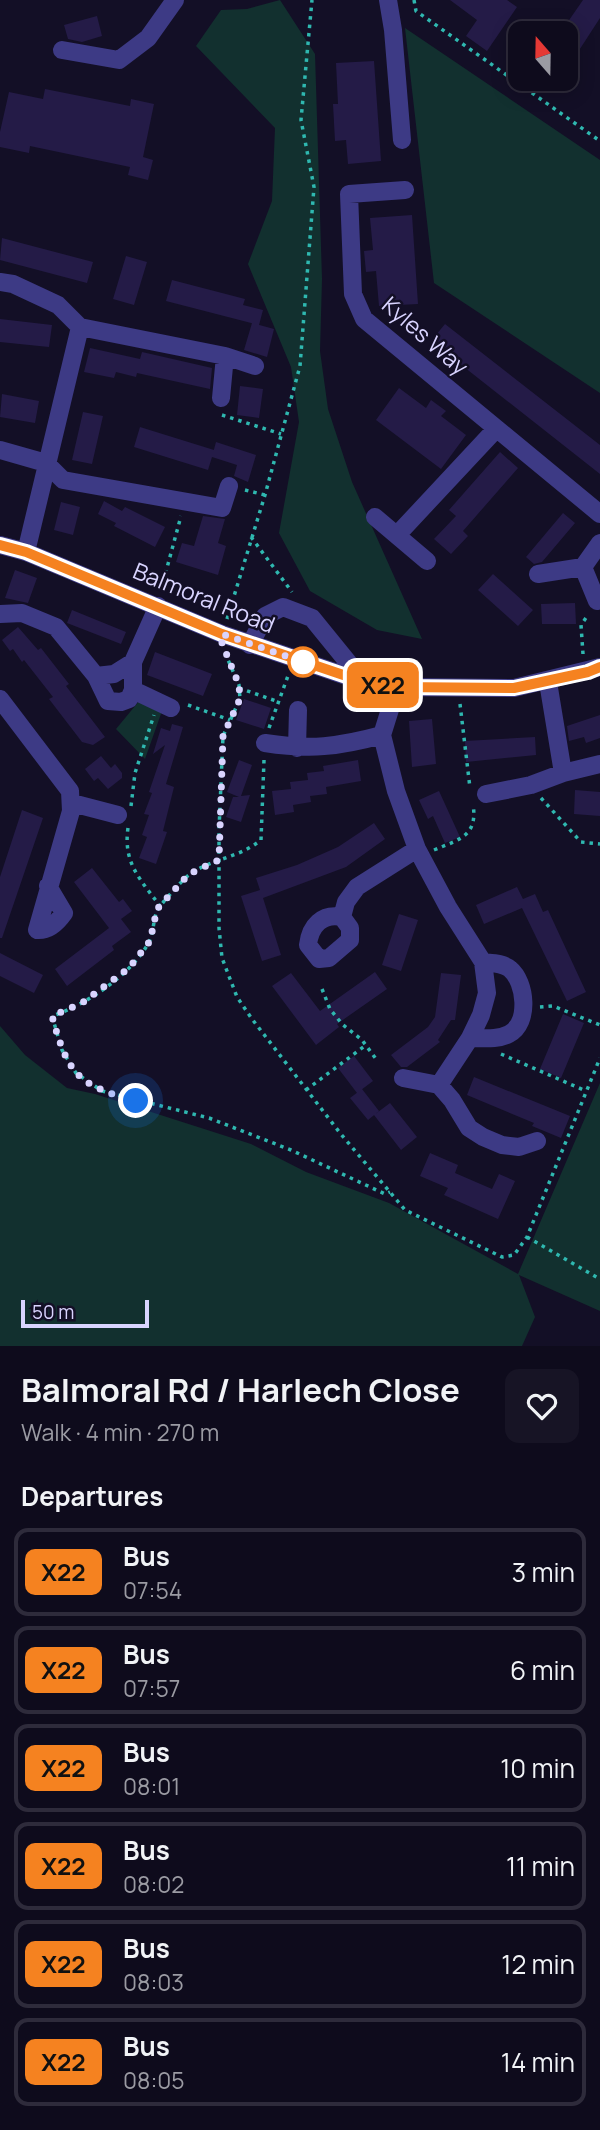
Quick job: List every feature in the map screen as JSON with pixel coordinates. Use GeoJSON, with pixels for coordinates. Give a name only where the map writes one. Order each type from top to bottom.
{"type":"FeatureCollection","features":[{"type":"Feature","properties":{"kind":"street"},"geometry":{"type":"LineString","coordinates":[[62,50],[120,60],[148,38],[175,0]]}},
{"type":"Feature","properties":{"kind":"street"},"geometry":{"type":"LineString","coordinates":[[388,0],[402,140]]}},
{"type":"Feature","properties":{"kind":"street","name":"Kyles Way"},"geometry":{"type":"LineString","coordinates":[[405,190],[349,194],[353,295],[364,319],[600,514]]}},
{"type":"Feature","properties":{"kind":"street"},"geometry":{"type":"LineString","coordinates":[[0,282],[13,284],[58,305],[80,327],[226,356],[255,366]]}},
{"type":"Feature","properties":{"kind":"street"},"geometry":{"type":"LineString","coordinates":[[26,552],[80,327]]}},
{"type":"Feature","properties":{"kind":"street"},"geometry":{"type":"LineString","coordinates":[[221,398],[226,356]]}},
{"type":"Feature","properties":{"kind":"street"},"geometry":{"type":"LineString","coordinates":[[397,536],[496,429]]}},
{"type":"Feature","properties":{"kind":"street"},"geometry":{"type":"LineString","coordinates":[[0,450],[46,463],[63,480],[222,508],[229,486]]}},
{"type":"Feature","properties":{"kind":"street"},"geometry":{"type":"LineString","coordinates":[[375,517],[427,561]]}},
{"type":"Feature","properties":{"kind":"street"},"geometry":{"type":"LineString","coordinates":[[538,575],[583,567],[600,543]]}},
{"type":"Feature","properties":{"kind":"street","name":"Balmoral Road"},"geometry":{"type":"LineString","coordinates":[[0,545],[26,552],[250,645],[364,682],[397,687],[514,688],[594,670]]}},
{"type":"Feature","properties":{"kind":"street"},"geometry":{"type":"LineString","coordinates":[[583,567],[597,601]]}},
{"type":"Feature","properties":{"kind":"street"},"geometry":{"type":"LineString","coordinates":[[0,614],[22,614],[56,627],[96,676],[108,701],[121,702],[129,698],[133,690],[133,662],[158,606]]}},
{"type":"Feature","properties":{"kind":"street"},"geometry":{"type":"LineString","coordinates":[[250,645],[265,616],[283,607],[312,618],[364,682]]}},
{"type":"Feature","properties":{"kind":"street"},"geometry":{"type":"LineString","coordinates":[[96,676],[114,674],[133,662]]}},
{"type":"Feature","properties":{"kind":"street"},"geometry":{"type":"LineString","coordinates":[[548,682],[563,773]]}},
{"type":"Feature","properties":{"kind":"street"},"geometry":{"type":"LineString","coordinates":[[397,687],[382,735],[396,791],[419,852],[483,962],[487,993],[481,1015],[470,1038],[439,1085]]}},
{"type":"Feature","properties":{"kind":"street"},"geometry":{"type":"LineString","coordinates":[[133,690],[165,705]]}},
{"type":"Feature","properties":{"kind":"street"},"geometry":{"type":"LineString","coordinates":[[2,705],[70,791],[72,803],[48,886]]}},
{"type":"Feature","properties":{"kind":"street"},"geometry":{"type":"LineString","coordinates":[[297,748],[298,710]]}},
{"type":"Feature","properties":{"kind":"street"},"geometry":{"type":"LineString","coordinates":[[264,743],[297,748],[343,746],[382,735]]}},
{"type":"Feature","properties":{"kind":"street"},"geometry":{"type":"LineString","coordinates":[[486,794],[531,785],[563,773],[600,764]]}},
{"type":"Feature","properties":{"kind":"street"},"geometry":{"type":"LineString","coordinates":[[72,803],[125,817]]}},
{"type":"Feature","properties":{"kind":"street"},"geometry":{"type":"LineString","coordinates":[[342,917],[346,902],[357,887],[419,852]]}},
{"type":"Feature","properties":{"kind":"street"},"geometry":{"type":"LineString","coordinates":[[470,1038],[497,1038],[513,1033],[520,1022],[524,1006],[518,978],[509,967],[483,962]]}},
{"type":"Feature","properties":{"kind":"street"},"geometry":{"type":"LineString","coordinates":[[403,1078],[439,1085],[452,1100],[468,1129],[483,1137],[502,1145],[519,1147],[537,1142]]}},
{"type":"Feature","properties":{"kind":"path"},"geometry":{"type":"LineString","coordinates":[[312,0],[301,120],[314,187],[300,366],[265,495],[222,634],[225,654],[239,688],[240,699],[223,736],[219,860],[222,958],[237,997],[251,1019],[405,1210],[502,1257],[514,1255],[527,1237],[600,1058]]}},
{"type":"Feature","properties":{"kind":"path"},"geometry":{"type":"LineString","coordinates":[[414,0],[416,11],[600,141]]}},
{"type":"Feature","properties":{"kind":"path"},"geometry":{"type":"LineString","coordinates":[[221,398],[219,414],[281,434]]}},
{"type":"Feature","properties":{"kind":"path"},"geometry":{"type":"LineString","coordinates":[[158,606],[164,575],[186,502]]}},
{"type":"Feature","properties":{"kind":"path"},"geometry":{"type":"LineString","coordinates":[[251,537],[312,618]]}},
{"type":"Feature","properties":{"kind":"path"},"geometry":{"type":"LineString","coordinates":[[594,670],[581,648],[581,625],[597,601]]}},
{"type":"Feature","properties":{"kind":"path"},"geometry":{"type":"LineString","coordinates":[[291,667],[264,743],[261,840],[247,852],[219,860],[189,874],[157,909],[150,941],[129,968],[82,1003],[52,1016],[62,1050],[76,1073],[102,1091],[209,1118],[291,1150],[385,1194],[390,1192]]}},
{"type":"Feature","properties":{"kind":"path"},"geometry":{"type":"LineString","coordinates":[[239,688],[279,702]]}},
{"type":"Feature","properties":{"kind":"path"},"geometry":{"type":"LineString","coordinates":[[160,906],[129,862],[125,817],[135,773],[165,705],[174,700],[231,720]]}},
{"type":"Feature","properties":{"kind":"path"},"geometry":{"type":"LineString","coordinates":[[419,852],[466,836],[472,829],[475,818],[466,766],[460,704]]}},
{"type":"Feature","properties":{"kind":"path"},"geometry":{"type":"LineString","coordinates":[[531,785],[581,842],[600,844]]}},
{"type":"Feature","properties":{"kind":"path"},"geometry":{"type":"LineString","coordinates":[[322,989],[330,1009],[342,1024],[366,1045],[376,1059]]}},
{"type":"Feature","properties":{"kind":"path"},"geometry":{"type":"LineString","coordinates":[[524,1006],[553,1006],[600,1025]]}},
{"type":"Feature","properties":{"kind":"path"},"geometry":{"type":"LineString","coordinates":[[497,1038],[502,1056],[586,1091]]}},
{"type":"Feature","properties":{"kind":"path"},"geometry":{"type":"LineString","coordinates":[[306,1090],[366,1045]]}},
{"type":"Feature","properties":{"kind":"path"},"geometry":{"type":"LineString","coordinates":[[527,1237],[600,1279]]}},
{"type":"Feature","properties":{"kind":"green space"},"geometry":{"type":"Polygon","coordinates":[[[280,0],[315,54],[322,279],[320,351],[328,409],[352,482],[422,639],[377,630],[310,591],[279,533],[299,422],[291,367],[248,264],[272,201],[275,128],[196,46],[221,10],[247,9],[280,0]]]}},
{"type":"Feature","properties":{"kind":"green space"},"geometry":{"type":"Polygon","coordinates":[[[405,28],[600,160],[600,393],[434,283],[405,28]]]}},
{"type":"Feature","properties":{"kind":"green space"},"geometry":{"type":"Polygon","coordinates":[[[140,700],[162,711],[145,759],[116,729],[140,700]]]}},
{"type":"Feature","properties":{"kind":"green space"},"geometry":{"type":"Polygon","coordinates":[[[0,1026],[25,1055],[67,1088],[95,1094],[251,1144],[306,1172],[389,1203],[518,1274],[600,1083],[600,1311],[519,1275],[535,1317],[522,1346],[0,1346],[0,1026]]]}},
{"type":"Feature","properties":{"kind":"building"},"geometry":{"type":"Polygon","coordinates":[[[450,0],[507,0],[517,7],[487,51],[466,36],[477,20],[450,0]]]}},
{"type":"Feature","properties":{"kind":"building"},"geometry":{"type":"Polygon","coordinates":[[[583,0],[600,0],[600,18],[578,52],[578,21],[568,21],[583,0]]]}},
{"type":"Feature","properties":{"kind":"building"},"geometry":{"type":"Polygon","coordinates":[[[97,16],[102,36],[82,42],[68,39],[64,25],[97,16]]]}},
{"type":"Feature","properties":{"kind":"building"},"geometry":{"type":"Polygon","coordinates":[[[374,61],[381,161],[348,164],[346,140],[335,141],[333,104],[338,104],[336,63],[374,61]]]}},
{"type":"Feature","properties":{"kind":"building"},"geometry":{"type":"Polygon","coordinates":[[[45,89],[130,106],[131,99],[154,104],[143,157],[153,160],[148,180],[128,175],[130,167],[30,146],[29,153],[0,147],[0,132],[9,92],[43,99],[45,89]]]}},
{"type":"Feature","properties":{"kind":"building"},"geometry":{"type":"Polygon","coordinates":[[[412,215],[418,304],[379,306],[376,271],[366,272],[364,251],[373,250],[370,218],[412,215]]]}},
{"type":"Feature","properties":{"kind":"building"},"geometry":{"type":"Polygon","coordinates":[[[2,238],[93,262],[87,283],[0,260],[2,238]]]}},
{"type":"Feature","properties":{"kind":"building"},"geometry":{"type":"Polygon","coordinates":[[[126,256],[147,262],[134,305],[113,299],[126,256]]]}},
{"type":"Feature","properties":{"kind":"building"},"geometry":{"type":"Polygon","coordinates":[[[172,280],[245,299],[243,305],[263,310],[259,325],[166,301],[172,280]]]}},
{"type":"Feature","properties":{"kind":"building"},"geometry":{"type":"Polygon","coordinates":[[[0,319],[52,325],[49,347],[0,342],[0,319]]]}},
{"type":"Feature","properties":{"kind":"building"},"geometry":{"type":"Polygon","coordinates":[[[252,323],[274,329],[267,357],[244,350],[252,323]]]}},
{"type":"Feature","properties":{"kind":"building"},"geometry":{"type":"Polygon","coordinates":[[[445,324],[600,445],[600,474],[431,341],[445,324]]]}},
{"type":"Feature","properties":{"kind":"building"},"geometry":{"type":"Polygon","coordinates":[[[90,348],[140,359],[142,352],[212,368],[210,389],[137,373],[136,377],[116,372],[114,378],[84,372],[90,348]]]}},
{"type":"Feature","properties":{"kind":"building"},"geometry":{"type":"Polygon","coordinates":[[[240,386],[263,389],[259,418],[237,415],[240,386]]]}},
{"type":"Feature","properties":{"kind":"building"},"geometry":{"type":"Polygon","coordinates":[[[399,388],[426,408],[431,400],[446,411],[441,416],[466,435],[441,469],[376,420],[399,388]]]}},
{"type":"Feature","properties":{"kind":"building"},"geometry":{"type":"Polygon","coordinates":[[[2,394],[39,401],[35,423],[0,417],[2,394]]]}},
{"type":"Feature","properties":{"kind":"building"},"geometry":{"type":"Polygon","coordinates":[[[83,412],[103,416],[92,464],[72,460],[83,412]]]}},
{"type":"Feature","properties":{"kind":"building"},"geometry":{"type":"Polygon","coordinates":[[[140,427],[214,450],[216,442],[256,455],[248,482],[234,476],[237,465],[212,457],[208,470],[134,447],[140,427]]]}},
{"type":"Feature","properties":{"kind":"building"},"geometry":{"type":"Polygon","coordinates":[[[500,452],[518,468],[463,531],[468,536],[451,554],[434,539],[456,516],[449,510],[500,452]]]}},
{"type":"Feature","properties":{"kind":"building"},"geometry":{"type":"Polygon","coordinates":[[[104,501],[122,511],[125,507],[165,527],[155,547],[114,526],[116,523],[98,514],[104,501]]]}},
{"type":"Feature","properties":{"kind":"building"},"geometry":{"type":"Polygon","coordinates":[[[61,502],[80,507],[73,535],[54,530],[61,502]]]}},
{"type":"Feature","properties":{"kind":"building"},"geometry":{"type":"Polygon","coordinates":[[[563,513],[575,523],[542,562],[534,564],[526,557],[563,513]]]}},
{"type":"Feature","properties":{"kind":"building"},"geometry":{"type":"Polygon","coordinates":[[[203,516],[225,519],[218,543],[226,546],[218,575],[176,562],[182,543],[194,546],[203,516]]]}},
{"type":"Feature","properties":{"kind":"building"},"geometry":{"type":"Polygon","coordinates":[[[15,570],[37,578],[28,603],[5,598],[15,570]]]}},
{"type":"Feature","properties":{"kind":"building"},"geometry":{"type":"Polygon","coordinates":[[[493,574],[533,610],[518,626],[478,590],[493,574]]]}},
{"type":"Feature","properties":{"kind":"building"},"geometry":{"type":"Polygon","coordinates":[[[575,603],[576,624],[542,624],[541,604],[575,603]]]}},
{"type":"Feature","properties":{"kind":"building"},"geometry":{"type":"Polygon","coordinates":[[[72,610],[126,632],[121,644],[67,623],[72,610]]]}},
{"type":"Feature","properties":{"kind":"building"},"geometry":{"type":"Polygon","coordinates":[[[18,627],[38,650],[41,648],[105,737],[93,745],[82,742],[49,699],[53,697],[24,660],[22,662],[13,649],[10,651],[2,640],[18,627]]]}},
{"type":"Feature","properties":{"kind":"building"},"geometry":{"type":"Polygon","coordinates":[[[155,652],[212,674],[203,696],[147,675],[155,652]]]}},
{"type":"Feature","properties":{"kind":"building"},"geometry":{"type":"Polygon","coordinates":[[[244,699],[271,708],[264,729],[236,720],[244,699]]]}},
{"type":"Feature","properties":{"kind":"building"},"geometry":{"type":"Polygon","coordinates":[[[600,715],[600,738],[586,743],[584,737],[569,741],[567,726],[600,715]]]}},
{"type":"Feature","properties":{"kind":"building"},"geometry":{"type":"Polygon","coordinates":[[[432,719],[436,764],[412,767],[409,721],[432,719]]]}},
{"type":"Feature","properties":{"kind":"building"},"geometry":{"type":"Polygon","coordinates":[[[172,724],[183,727],[166,784],[174,787],[163,831],[167,832],[156,864],[139,858],[147,837],[142,835],[149,815],[144,814],[165,745],[153,754],[161,728],[170,731],[172,724]]]}},
{"type":"Feature","properties":{"kind":"building"},"geometry":{"type":"Polygon","coordinates":[[[535,737],[536,755],[466,762],[465,741],[535,737]]]}},
{"type":"Feature","properties":{"kind":"building"},"geometry":{"type":"Polygon","coordinates":[[[101,756],[111,768],[115,764],[122,773],[122,778],[108,789],[98,778],[94,781],[85,769],[101,756]]]}},
{"type":"Feature","properties":{"kind":"building"},"geometry":{"type":"Polygon","coordinates":[[[239,760],[252,765],[241,796],[250,795],[241,822],[226,817],[233,797],[239,797],[227,792],[239,760]]]}},
{"type":"Feature","properties":{"kind":"building"},"geometry":{"type":"Polygon","coordinates":[[[358,760],[361,781],[326,787],[327,794],[310,796],[311,802],[293,805],[294,812],[275,815],[272,791],[291,789],[290,782],[308,780],[307,773],[324,771],[323,766],[358,760]]]}},
{"type":"Feature","properties":{"kind":"building"},"geometry":{"type":"Polygon","coordinates":[[[575,790],[600,792],[600,816],[574,814],[575,790]]]}},
{"type":"Feature","properties":{"kind":"building"},"geometry":{"type":"Polygon","coordinates":[[[439,791],[460,837],[445,843],[433,816],[428,819],[419,800],[439,791]]]}},
{"type":"Feature","properties":{"kind":"building"},"geometry":{"type":"Polygon","coordinates":[[[22,810],[43,818],[0,938],[0,877],[22,810]]]}},
{"type":"Feature","properties":{"kind":"building"},"geometry":{"type":"Polygon","coordinates":[[[374,823],[385,839],[346,867],[263,898],[281,955],[262,961],[241,896],[260,890],[256,878],[297,865],[338,847],[374,823]]]}},
{"type":"Feature","properties":{"kind":"building"},"geometry":{"type":"Polygon","coordinates":[[[92,868],[119,902],[123,899],[132,911],[121,919],[131,932],[112,946],[114,950],[67,986],[55,969],[109,928],[74,882],[92,868]]]}},
{"type":"Feature","properties":{"kind":"building"},"geometry":{"type":"Polygon","coordinates":[[[517,887],[523,899],[535,894],[543,912],[548,910],[586,992],[567,1001],[522,908],[484,924],[476,905],[517,887]]]}},
{"type":"Feature","properties":{"kind":"building"},"geometry":{"type":"Polygon","coordinates":[[[399,914],[418,920],[401,971],[382,965],[399,914]]]}},
{"type":"Feature","properties":{"kind":"building"},"geometry":{"type":"Polygon","coordinates":[[[0,953],[43,975],[34,993],[0,976],[0,953]]]}},
{"type":"Feature","properties":{"kind":"building"},"geometry":{"type":"Polygon","coordinates":[[[375,972],[387,989],[337,1024],[339,1027],[316,1045],[272,986],[291,973],[320,1011],[375,972]]]}},
{"type":"Feature","properties":{"kind":"building"},"geometry":{"type":"Polygon","coordinates":[[[441,973],[461,975],[455,1020],[451,1020],[438,1040],[440,1042],[407,1067],[401,1067],[391,1055],[428,1027],[435,1017],[441,973]]]}},
{"type":"Feature","properties":{"kind":"building"},"geometry":{"type":"Polygon","coordinates":[[[563,1014],[584,1023],[561,1078],[540,1069],[563,1014]]]}},
{"type":"Feature","properties":{"kind":"building"},"geometry":{"type":"Polygon","coordinates":[[[354,1056],[373,1081],[357,1093],[338,1068],[354,1056]]]}},
{"type":"Feature","properties":{"kind":"building"},"geometry":{"type":"Polygon","coordinates":[[[474,1077],[570,1116],[561,1138],[532,1126],[534,1123],[467,1095],[474,1077]]]}},
{"type":"Feature","properties":{"kind":"building"},"geometry":{"type":"Polygon","coordinates":[[[362,1089],[379,1111],[368,1120],[350,1098],[362,1089]]]}},
{"type":"Feature","properties":{"kind":"building"},"geometry":{"type":"Polygon","coordinates":[[[390,1103],[417,1137],[401,1150],[374,1115],[390,1103]]]}},
{"type":"Feature","properties":{"kind":"building"},"geometry":{"type":"Polygon","coordinates":[[[430,1153],[458,1165],[455,1173],[492,1189],[499,1174],[515,1181],[498,1219],[444,1195],[448,1188],[420,1176],[430,1153]]]}},
{"type":"Feature","properties":{"kind":"bus line","name":"X22"},"geometry":{"type":"LineString","coordinates":[[0,545],[26,552],[250,645],[364,682],[397,687],[476,690],[514,688],[548,682],[600,667]]}},
{"type":"Feature","properties":{"kind":"route"},"geometry":{"type":"LineString","coordinates":[[136,1101],[102,1091],[76,1073],[62,1050],[52,1016],[82,1003],[129,968],[150,941],[157,909],[189,874],[219,860],[223,736],[240,699],[239,685],[225,654],[222,634],[303,662]]}}]}
